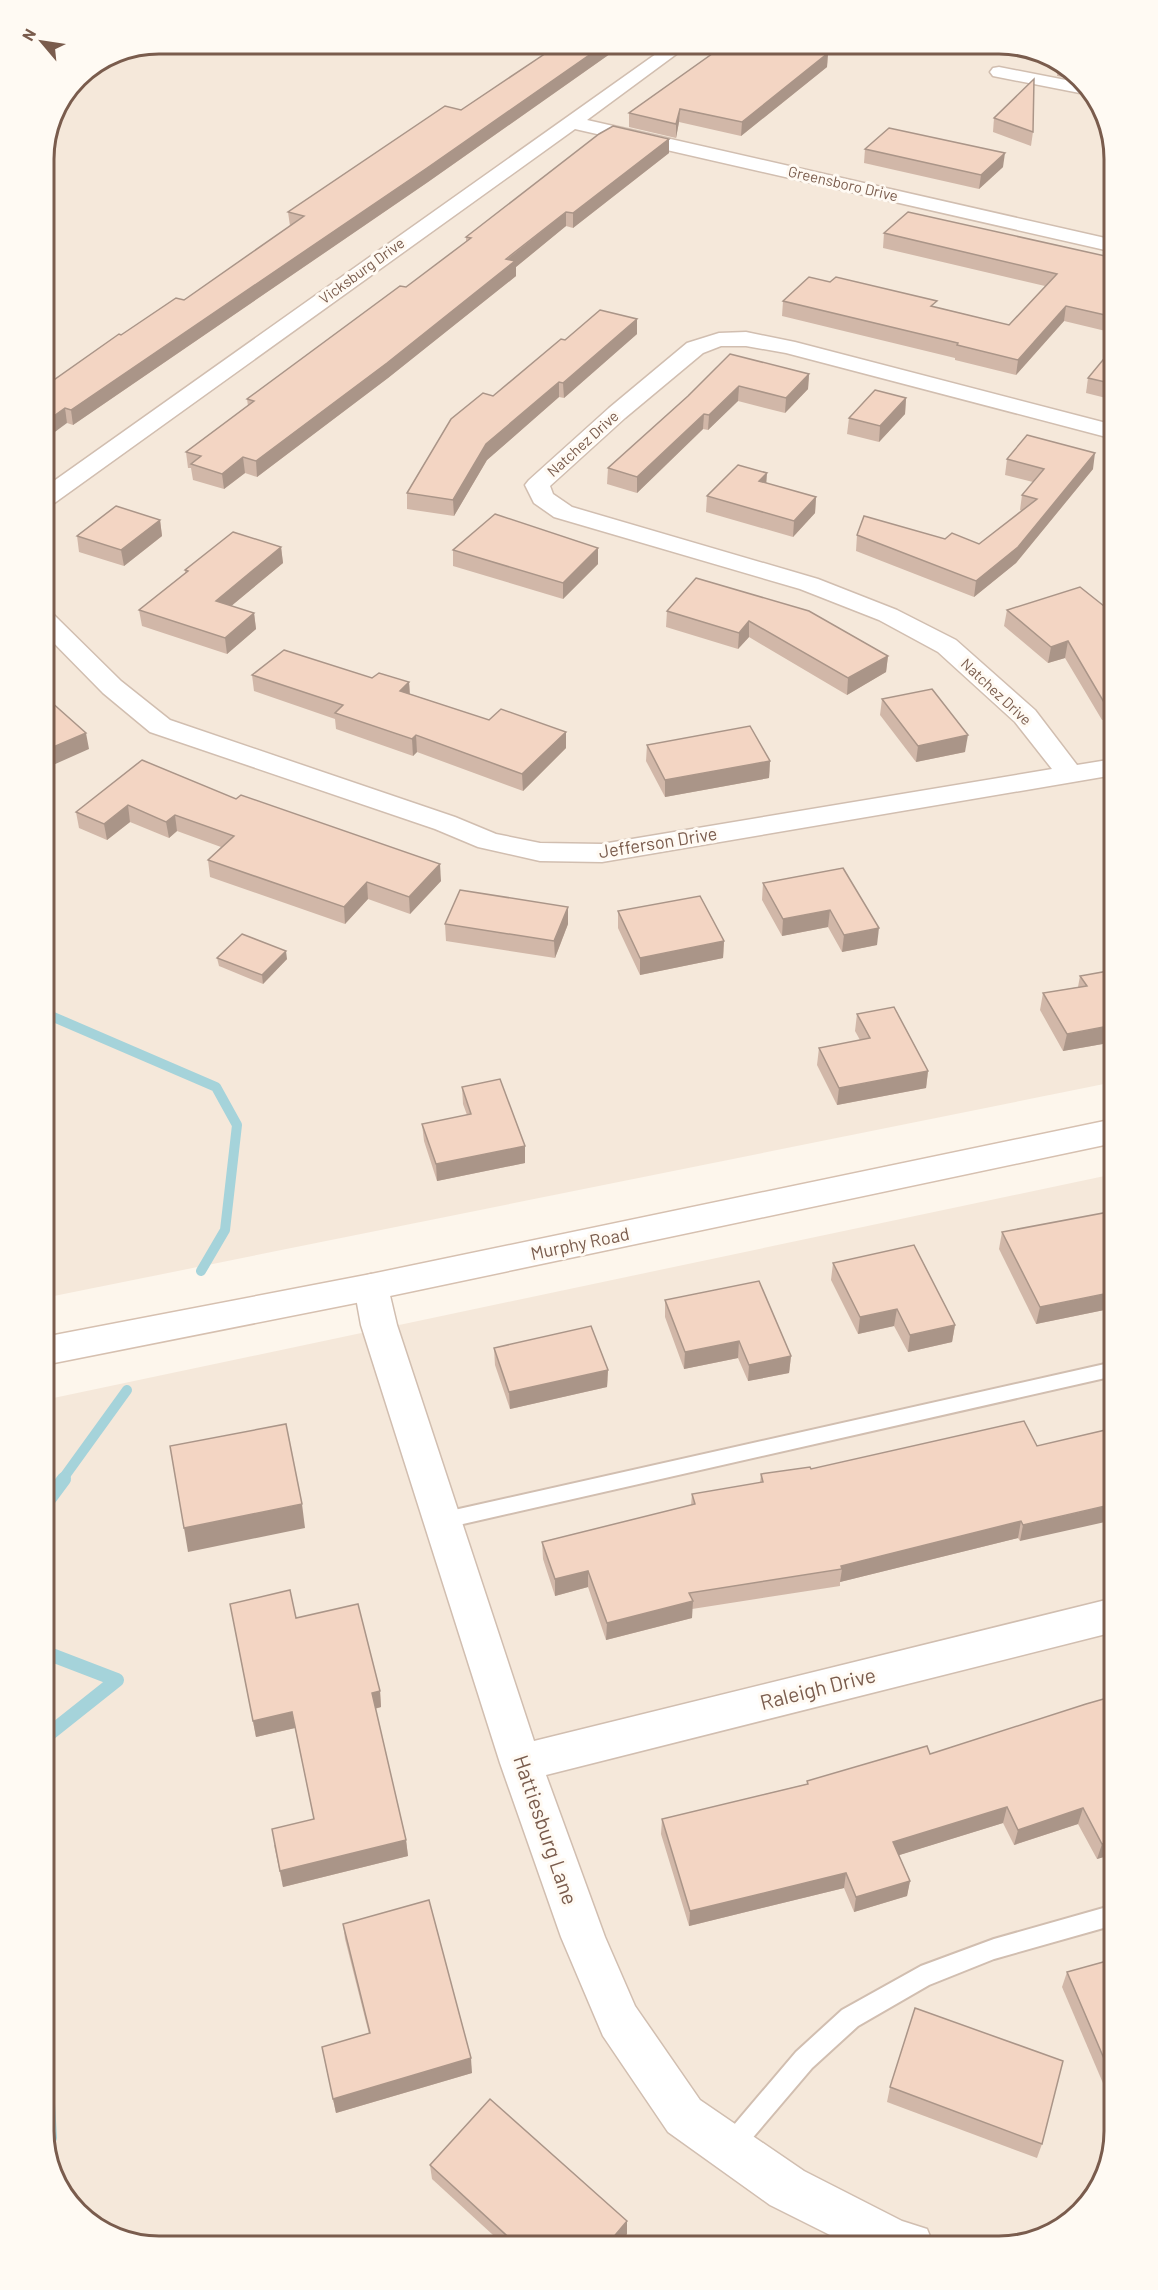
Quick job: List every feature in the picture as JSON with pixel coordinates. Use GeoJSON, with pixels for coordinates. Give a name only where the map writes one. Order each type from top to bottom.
{"type":"FeatureCollection","features":[{"type":"Feature","properties":{"kind":"street","name":"Vicksburg Drive"},"geometry":{"type":"LineString","coordinates":[[54,492],[667,54]]}},
{"type":"Feature","properties":{"kind":"street"},"geometry":{"type":"LineString","coordinates":[[999,72],[1076,88]]}},
{"type":"Feature","properties":{"kind":"street","name":"Greensboro Drive"},"geometry":{"type":"LineString","coordinates":[[571,122],[1104,244]]}},
{"type":"Feature","properties":{"kind":"street","name":"Natchez Drive"},"geometry":{"type":"LineString","coordinates":[[1070,774],[1025,716],[947,646],[888,615],[809,584],[563,512],[543,498],[537,485],[617,413],[695,348],[718,340],[746,339],[787,347],[1104,429]]}},
{"type":"Feature","properties":{"kind":"street","name":"Jefferson Drive"},"geometry":{"type":"LineString","coordinates":[[54,629],[112,687],[160,726],[445,823],[488,841],[540,852],[602,853],[1104,769]]}},
{"type":"Feature","properties":{"kind":"street","name":"Murphy Road"},"geometry":{"type":"LineString","coordinates":[[54,1349],[371,1287],[1104,1133]]}},
{"type":"Feature","properties":{"kind":"street","name":"Hattiesburg Lane"},"geometry":{"type":"LineString","coordinates":[[371,1287],[379,1325],[521,1763],[583,1937],[619,2021],[684,2116],[787,2188],[884,2236]]}},
{"type":"Feature","properties":{"kind":"street","name":"Raleigh Drive"},"geometry":{"type":"LineString","coordinates":[[521,1763],[1104,1617]]}},
{"type":"Feature","properties":{"kind":"lane"},"geometry":{"type":"LineString","coordinates":[[441,1521],[1104,1371]]}},
{"type":"Feature","properties":{"kind":"lane"},"geometry":{"type":"LineString","coordinates":[[730,2148],[804,2060],[850,2018],[921,1977],[984,1953],[1104,1918]]}},
{"type":"Feature","properties":{"kind":"shaded area"},"geometry":{"type":"Polygon","coordinates":[[[159,54],[1006,54],[1045,65],[1068,80],[1090,106],[1096,119],[1102,139],[1104,159],[1104,1084],[54,1296],[54,152],[65,113],[76,95],[90,80],[106,68],[125,60],[159,54]]]}},
{"type":"Feature","properties":{"kind":"shaded area"},"geometry":{"type":"Polygon","coordinates":[[[1104,1176],[1104,2131],[1100,2158],[1093,2177],[1078,2200],[1052,2222],[1039,2228],[1019,2234],[999,2236],[152,2236],[125,2230],[106,2222],[95,2214],[68,2184],[56,2151],[54,2131],[54,1398],[1104,1176]]]}},
{"type":"Feature","properties":{"kind":"building"},"geometry":{"type":"Polygon","coordinates":[[[545,54],[591,54],[71,410],[65,408],[54,416],[54,380],[119,334],[121,335],[176,298],[184,300],[304,216],[288,212],[445,106],[461,110],[545,54]]]}},
{"type":"Feature","properties":{"kind":"building"},"geometry":{"type":"Polygon","coordinates":[[[712,54],[827,54],[742,122],[680,109],[676,124],[629,113],[712,54]]]}},
{"type":"Feature","properties":{"kind":"building"},"geometry":{"type":"Polygon","coordinates":[[[1034,79],[1033,132],[994,118],[1034,79]]]}},
{"type":"Feature","properties":{"kind":"building"},"geometry":{"type":"Polygon","coordinates":[[[613,126],[669,139],[573,213],[566,212],[506,259],[515,261],[387,363],[256,461],[243,457],[222,474],[191,464],[201,456],[186,452],[254,401],[247,399],[400,286],[406,287],[471,238],[466,237],[599,134],[613,126]]]}},
{"type":"Feature","properties":{"kind":"building"},"geometry":{"type":"Polygon","coordinates":[[[889,128],[1005,153],[981,175],[865,149],[889,128]]]}},
{"type":"Feature","properties":{"kind":"building"},"geometry":{"type":"Polygon","coordinates":[[[908,212],[1104,256],[1104,315],[1066,306],[1018,360],[957,345],[958,343],[783,301],[809,277],[830,282],[836,277],[937,301],[931,306],[1009,325],[1057,274],[884,233],[908,212]]]}},
{"type":"Feature","properties":{"kind":"building"},"geometry":{"type":"Polygon","coordinates":[[[600,310],[637,319],[563,383],[559,382],[486,444],[453,500],[407,493],[451,419],[483,393],[493,396],[561,339],[565,340],[600,310]]]}},
{"type":"Feature","properties":{"kind":"building"},"geometry":{"type":"Polygon","coordinates":[[[730,354],[809,374],[786,398],[739,386],[709,415],[704,414],[637,477],[608,468],[688,396],[730,354]]]}},
{"type":"Feature","properties":{"kind":"building"},"geometry":{"type":"Polygon","coordinates":[[[1104,359],[1104,382],[1088,378],[1104,359]]]}},
{"type":"Feature","properties":{"kind":"building"},"geometry":{"type":"Polygon","coordinates":[[[875,390],[906,398],[880,426],[849,418],[875,390]]]}},
{"type":"Feature","properties":{"kind":"building"},"geometry":{"type":"Polygon","coordinates":[[[1027,435],[1095,453],[1018,547],[976,581],[857,535],[864,516],[945,539],[952,533],[979,544],[1037,499],[1022,495],[1044,469],[1007,459],[1027,435]]]}},
{"type":"Feature","properties":{"kind":"building"},"geometry":{"type":"Polygon","coordinates":[[[738,465],[767,473],[759,481],[816,497],[794,521],[707,496],[738,465]]]}},
{"type":"Feature","properties":{"kind":"building"},"geometry":{"type":"Polygon","coordinates":[[[116,506],[160,520],[121,550],[77,536],[116,506]]]}},
{"type":"Feature","properties":{"kind":"building"},"geometry":{"type":"Polygon","coordinates":[[[495,514],[598,548],[563,583],[453,550],[495,514]]]}},
{"type":"Feature","properties":{"kind":"building"},"geometry":{"type":"Polygon","coordinates":[[[233,532],[281,547],[216,601],[254,613],[225,638],[139,610],[188,571],[185,570],[233,532]]]}},
{"type":"Feature","properties":{"kind":"building"},"geometry":{"type":"Polygon","coordinates":[[[696,578],[809,611],[888,656],[848,678],[749,621],[739,633],[667,611],[696,578]]]}},
{"type":"Feature","properties":{"kind":"building"},"geometry":{"type":"Polygon","coordinates":[[[1080,587],[1104,606],[1104,702],[1068,641],[1051,647],[1007,610],[1080,587]]]}},
{"type":"Feature","properties":{"kind":"building"},"geometry":{"type":"Polygon","coordinates":[[[284,650],[372,678],[379,673],[409,682],[400,691],[489,720],[501,709],[566,732],[522,774],[416,735],[412,739],[335,713],[343,705],[252,675],[284,650]]]}},
{"type":"Feature","properties":{"kind":"building"},"geometry":{"type":"Polygon","coordinates":[[[932,689],[968,735],[918,746],[882,699],[932,689]]]}},
{"type":"Feature","properties":{"kind":"building"},"geometry":{"type":"Polygon","coordinates":[[[54,705],[86,733],[54,747],[54,705]]]}},
{"type":"Feature","properties":{"kind":"building"},"geometry":{"type":"Polygon","coordinates":[[[750,726],[770,761],[665,780],[647,745],[750,726]]]}},
{"type":"Feature","properties":{"kind":"building"},"geometry":{"type":"Polygon","coordinates":[[[142,760],[236,799],[241,795],[440,864],[409,897],[367,882],[344,907],[208,860],[234,836],[175,815],[166,822],[128,805],[104,824],[76,812],[142,760]]]}},
{"type":"Feature","properties":{"kind":"building"},"geometry":{"type":"Polygon","coordinates":[[[843,868],[879,928],[844,935],[830,910],[783,919],[763,883],[843,868]]]}},
{"type":"Feature","properties":{"kind":"building"},"geometry":{"type":"Polygon","coordinates":[[[460,890],[568,907],[554,941],[445,924],[460,890]]]}},
{"type":"Feature","properties":{"kind":"building"},"geometry":{"type":"Polygon","coordinates":[[[700,896],[724,941],[640,958],[618,911],[700,896]]]}},
{"type":"Feature","properties":{"kind":"building"},"geometry":{"type":"Polygon","coordinates":[[[242,934],[286,951],[262,975],[217,958],[242,934]]]}},
{"type":"Feature","properties":{"kind":"building"},"geometry":{"type":"Polygon","coordinates":[[[1104,972],[1104,1027],[1067,1034],[1043,993],[1087,986],[1080,976],[1104,972]]]}},
{"type":"Feature","properties":{"kind":"building"},"geometry":{"type":"Polygon","coordinates":[[[894,1007],[928,1071],[839,1088],[819,1048],[870,1038],[857,1014],[894,1007]]]}},
{"type":"Feature","properties":{"kind":"building"},"geometry":{"type":"Polygon","coordinates":[[[500,1079],[525,1146],[436,1164],[422,1124],[471,1114],[462,1087],[500,1079]]]}},
{"type":"Feature","properties":{"kind":"building"},"geometry":{"type":"Polygon","coordinates":[[[1104,1213],[1104,1294],[1040,1307],[1002,1232],[1104,1213]]]}},
{"type":"Feature","properties":{"kind":"building"},"geometry":{"type":"Polygon","coordinates":[[[914,1245],[955,1325],[910,1335],[897,1309],[860,1317],[833,1263],[914,1245]]]}},
{"type":"Feature","properties":{"kind":"building"},"geometry":{"type":"Polygon","coordinates":[[[759,1281],[791,1356],[749,1365],[739,1341],[685,1352],[665,1300],[759,1281]]]}},
{"type":"Feature","properties":{"kind":"building"},"geometry":{"type":"Polygon","coordinates":[[[591,1326],[608,1370],[509,1392],[494,1348],[591,1326]]]}},
{"type":"Feature","properties":{"kind":"building"},"geometry":{"type":"Polygon","coordinates":[[[1024,1421],[1037,1446],[1104,1430],[1104,1506],[1023,1525],[1021,1521],[841,1566],[842,1569],[689,1593],[693,1601],[607,1623],[588,1571],[555,1579],[542,1542],[695,1504],[692,1494],[763,1482],[761,1474],[810,1467],[811,1469],[1024,1421]]]}},
{"type":"Feature","properties":{"kind":"building"},"geometry":{"type":"Polygon","coordinates":[[[286,1424],[302,1504],[184,1528],[170,1446],[286,1424]]]}},
{"type":"Feature","properties":{"kind":"building"},"geometry":{"type":"Polygon","coordinates":[[[290,1590],[296,1618],[358,1604],[380,1691],[372,1693],[406,1840],[280,1871],[272,1829],[314,1819],[292,1712],[253,1721],[230,1604],[290,1590]]]}},
{"type":"Feature","properties":{"kind":"building"},"geometry":{"type":"Polygon","coordinates":[[[1104,1699],[1104,1843],[1102,1844],[1083,1808],[1018,1830],[1007,1807],[893,1842],[910,1881],[856,1897],[846,1873],[690,1911],[662,1819],[808,1784],[807,1781],[927,1746],[930,1754],[1104,1699]]]}},
{"type":"Feature","properties":{"kind":"building"},"geometry":{"type":"Polygon","coordinates":[[[429,1900],[471,2058],[333,2099],[322,2047],[370,2033],[343,1924],[429,1900]]]}},
{"type":"Feature","properties":{"kind":"building"},"geometry":{"type":"Polygon","coordinates":[[[1104,1962],[1104,2059],[1067,1972],[1104,1962]]]}},
{"type":"Feature","properties":{"kind":"building"},"geometry":{"type":"Polygon","coordinates":[[[915,2008],[1063,2061],[1042,2144],[890,2087],[915,2008]]]}},
{"type":"Feature","properties":{"kind":"building"},"geometry":{"type":"Polygon","coordinates":[[[490,2099],[627,2221],[614,2236],[507,2236],[430,2165],[490,2099]]]}},
{"type":"Feature","properties":{"kind":"waterway"},"geometry":{"type":"LineString","coordinates":[[54,1017],[216,1087],[237,1125],[225,1230],[201,1271]]}},
{"type":"Feature","properties":{"kind":"waterway"},"geometry":{"type":"LineString","coordinates":[[62,1480],[127,1390]]}},
{"type":"Feature","properties":{"kind":"waterway"},"geometry":{"type":"LineString","coordinates":[[54,1492],[64,1479]]}},
{"type":"Feature","properties":{"kind":"waterway"},"geometry":{"type":"LineString","coordinates":[[54,1656],[117,1680],[54,1730]]}}]}
